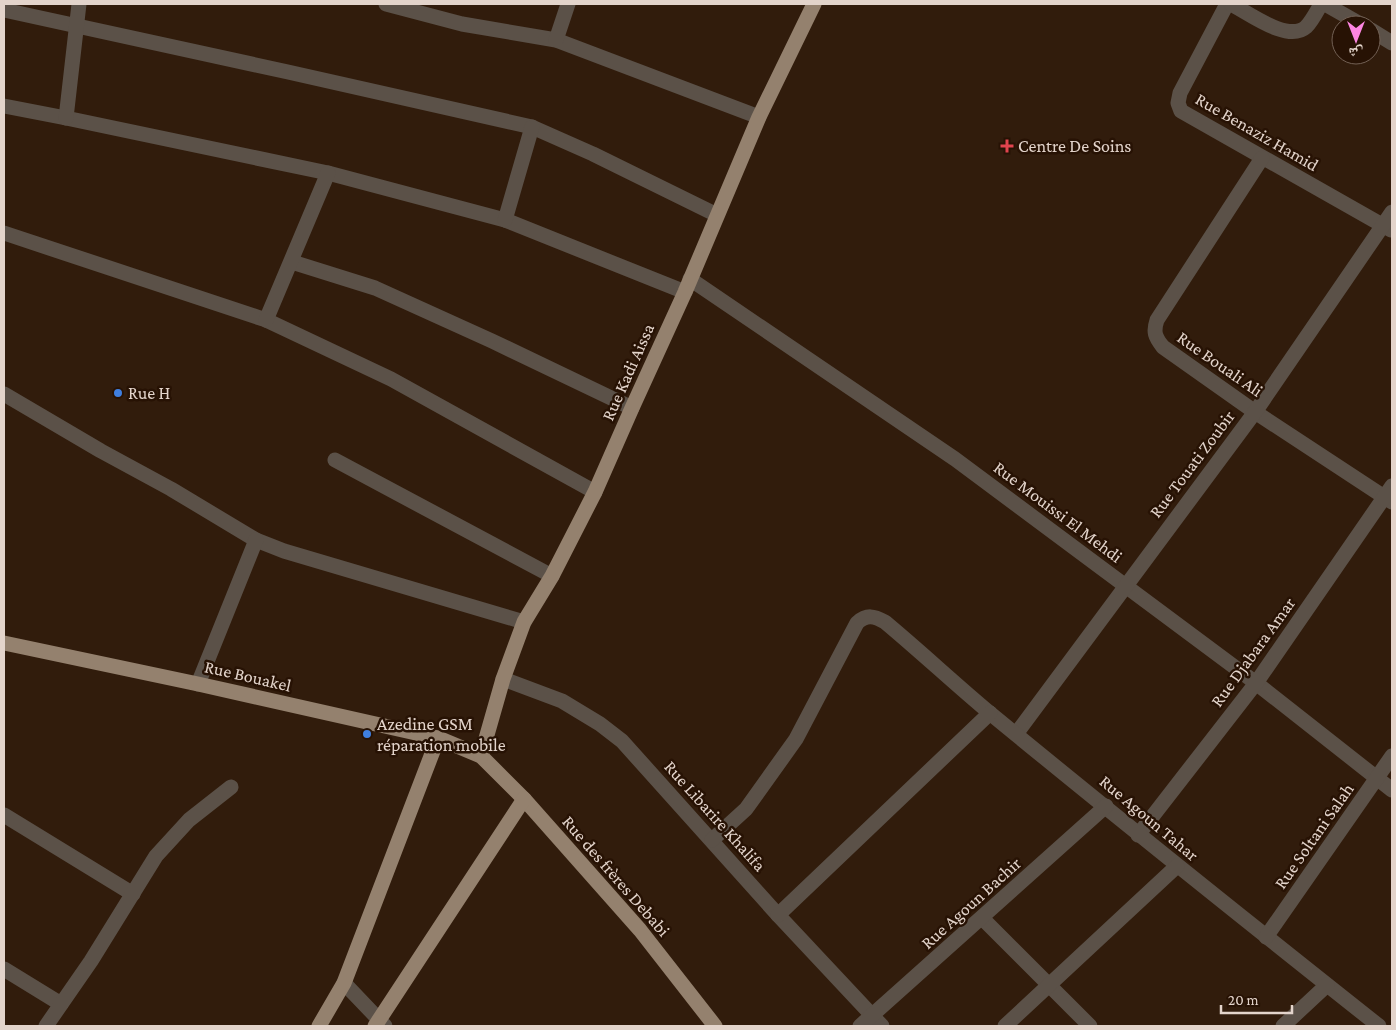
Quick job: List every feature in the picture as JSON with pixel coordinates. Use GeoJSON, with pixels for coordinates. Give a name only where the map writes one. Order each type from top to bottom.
{"type":"FeatureCollection","features":[{"type":"Feature","properties":{"kind":"main road","name":"Rue Kadi Aissa"},"geometry":{"type":"LineString","coordinates":[[481,756],[504,679],[524,622],[552,576],[595,492],[688,286],[759,116],[814,4]]}},
{"type":"Feature","properties":{"kind":"main road","name":"Rue Bouakel"},"geometry":{"type":"LineString","coordinates":[[4,643],[438,738],[481,756]]}},
{"type":"Feature","properties":{"kind":"main road"},"geometry":{"type":"LineString","coordinates":[[319,1026],[344,982],[438,738]]}},
{"type":"Feature","properties":{"kind":"main road","name":"Rue des frères Debabi"},"geometry":{"type":"LineString","coordinates":[[481,756],[524,799],[640,930],[715,1026]]}},
{"type":"Feature","properties":{"kind":"main road"},"geometry":{"type":"LineString","coordinates":[[380,1024],[524,799]]}},
{"type":"Feature","properties":{"kind":"street"},"geometry":{"type":"LineString","coordinates":[[66,118],[79,4]]}},
{"type":"Feature","properties":{"kind":"street"},"geometry":{"type":"LineString","coordinates":[[386,4],[462,24],[556,40],[759,116]]}},
{"type":"Feature","properties":{"kind":"street"},"geometry":{"type":"LineString","coordinates":[[556,40],[568,4]]}},
{"type":"Feature","properties":{"kind":"street","name":"Rue Benaziz Hamid"},"geometry":{"type":"LineString","coordinates":[[1227,4],[1180,94],[1178,103],[1181,111],[1192,119],[1388,228]]}},
{"type":"Feature","properties":{"kind":"street"},"geometry":{"type":"LineString","coordinates":[[1231,4],[1282,31],[1295,33],[1308,26],[1321,4]]}},
{"type":"Feature","properties":{"kind":"street"},"geometry":{"type":"LineString","coordinates":[[1325,4],[1344,15]]}},
{"type":"Feature","properties":{"kind":"street"},"geometry":{"type":"LineString","coordinates":[[4,10],[532,127],[593,154],[717,215]]}},
{"type":"Feature","properties":{"kind":"street"},"geometry":{"type":"LineString","coordinates":[[1381,36],[1392,43]]}},
{"type":"Feature","properties":{"kind":"street","name":"Rue Mouissi El Mehdi"},"geometry":{"type":"LineString","coordinates":[[4,106],[328,173],[505,220],[688,286],[955,459],[1256,683],[1392,790]]}},
{"type":"Feature","properties":{"kind":"street"},"geometry":{"type":"LineString","coordinates":[[505,220],[532,127]]}},
{"type":"Feature","properties":{"kind":"street","name":"Rue Bouali Ali"},"geometry":{"type":"LineString","coordinates":[[1262,158],[1157,320],[1154,330],[1156,337],[1163,347],[1255,412],[1390,495]]}},
{"type":"Feature","properties":{"kind":"street"},"geometry":{"type":"LineString","coordinates":[[266,320],[328,173]]}},
{"type":"Feature","properties":{"kind":"street","name":"Rue Touati Zoubir"},"geometry":{"type":"LineString","coordinates":[[1016,734],[1255,412],[1388,228],[1392,212]]}},
{"type":"Feature","properties":{"kind":"street"},"geometry":{"type":"LineString","coordinates":[[4,233],[266,320],[391,379],[595,492]]}},
{"type":"Feature","properties":{"kind":"street"},"geometry":{"type":"LineString","coordinates":[[292,262],[375,288],[632,408]]}},
{"type":"Feature","properties":{"kind":"street"},"geometry":{"type":"LineString","coordinates":[[4,394],[171,489],[256,540],[284,551],[524,622]]}},
{"type":"Feature","properties":{"kind":"street"},"geometry":{"type":"LineString","coordinates":[[335,460],[552,576]]}},
{"type":"Feature","properties":{"kind":"street","name":"Rue Djabara Amar"},"geometry":{"type":"LineString","coordinates":[[1138,835],[1256,683],[1390,495]]}},
{"type":"Feature","properties":{"kind":"street"},"geometry":{"type":"LineString","coordinates":[[198,684],[256,540]]}},
{"type":"Feature","properties":{"kind":"street","name":"Rue Agoun Tahar"},"geometry":{"type":"LineString","coordinates":[[712,840],[746,809],[796,739],[857,623],[868,616],[875,616],[899,634],[990,713],[1106,806],[1138,835],[1379,1026]]}},
{"type":"Feature","properties":{"kind":"street","name":"Rue Libarire Khalifa"},"geometry":{"type":"LineString","coordinates":[[504,679],[562,702],[600,724],[622,741],[778,915],[877,1021]]}},
{"type":"Feature","properties":{"kind":"street"},"geometry":{"type":"LineString","coordinates":[[778,915],[990,713]]}},
{"type":"Feature","properties":{"kind":"street","name":"Rue Soltani Salah"},"geometry":{"type":"LineString","coordinates":[[1266,937],[1392,756]]}},
{"type":"Feature","properties":{"kind":"street"},"geometry":{"type":"LineString","coordinates":[[46,1026],[91,961],[156,856],[190,820],[231,787]]}},
{"type":"Feature","properties":{"kind":"street","name":"Rue Agoun Bachir"},"geometry":{"type":"LineString","coordinates":[[860,1026],[877,1021],[982,918],[1106,806]]}},
{"type":"Feature","properties":{"kind":"street"},"geometry":{"type":"LineString","coordinates":[[4,815],[133,894]]}},
{"type":"Feature","properties":{"kind":"street"},"geometry":{"type":"LineString","coordinates":[[1005,1026],[1177,866]]}},
{"type":"Feature","properties":{"kind":"street"},"geometry":{"type":"LineString","coordinates":[[982,918],[1090,1026]]}},
{"type":"Feature","properties":{"kind":"street"},"geometry":{"type":"LineString","coordinates":[[4,969],[61,1004]]}},
{"type":"Feature","properties":{"kind":"street"},"geometry":{"type":"LineString","coordinates":[[344,982],[380,1024]]}},
{"type":"Feature","properties":{"kind":"street"},"geometry":{"type":"LineString","coordinates":[[1283,1026],[1327,985]]}},
{"type":"Feature","properties":{"kind":"place","name":"Centre De Soins"},"geometry":{"type":"Point","coordinates":[1007,146]}},
{"type":"Feature","properties":{"kind":"place","name":"Rue H"},"geometry":{"type":"Point","coordinates":[118,393]}},
{"type":"Feature","properties":{"kind":"place","name":"Azedine GSM réparation mobile"},"geometry":{"type":"Point","coordinates":[367,734]}}]}
